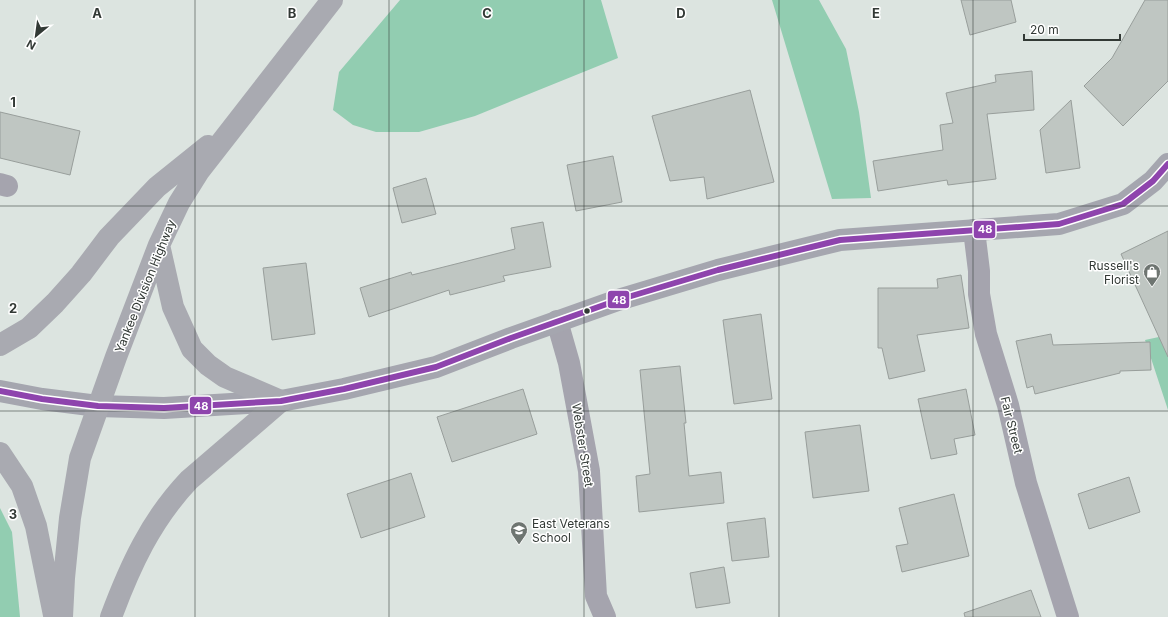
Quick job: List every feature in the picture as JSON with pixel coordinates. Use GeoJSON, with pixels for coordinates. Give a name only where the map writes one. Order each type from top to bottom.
{"type":"FeatureCollection","features":[{"type":"Feature","properties":{"kind":"highway","name":"Yankee Division Highway"},"geometry":{"type":"LineString","coordinates":[[62,617],[70,518],[80,458],[98,406],[159,245],[179,203],[199,171],[332,0]]}},
{"type":"Feature","properties":{"kind":"highway"},"geometry":{"type":"LineString","coordinates":[[0,346],[28,328],[55,303],[81,274],[109,237],[157,187],[233,127]]}},
{"type":"Feature","properties":{"kind":"highway"},"geometry":{"type":"LineString","coordinates":[[111,617],[126,577],[146,536],[179,491],[189,480],[281,401],[225,377],[208,365],[192,349],[173,307],[159,245]]}},
{"type":"Feature","properties":{"kind":"highway"},"geometry":{"type":"LineString","coordinates":[[0,453],[22,486],[36,526],[55,617]]}},
{"type":"Feature","properties":{"kind":"main road"},"geometry":{"type":"LineString","coordinates":[[0,391],[42,399],[98,406],[164,408],[281,401],[344,389],[436,367],[557,321],[618,300],[718,270],[840,240],[1059,224],[1123,204],[1153,181],[1168,164]]}},
{"type":"Feature","properties":{"kind":"street","name":"Fair Street"},"geometry":{"type":"LineString","coordinates":[[974,230],[979,271],[979,294],[986,334],[1008,405],[1026,483],[1068,617]]}},
{"type":"Feature","properties":{"kind":"street","name":"Webster Street"},"geometry":{"type":"LineString","coordinates":[[557,321],[569,363],[589,471],[596,596],[605,617]]}},
{"type":"Feature","properties":{"kind":"green space"},"geometry":{"type":"Polygon","coordinates":[[[400,0],[601,0],[618,58],[475,116],[419,132],[376,132],[353,125],[333,110],[339,72],[400,0]]]}},
{"type":"Feature","properties":{"kind":"green space"},"geometry":{"type":"Polygon","coordinates":[[[772,0],[819,0],[846,49],[859,112],[871,198],[832,199],[772,0]]]}},
{"type":"Feature","properties":{"kind":"green space"},"geometry":{"type":"Polygon","coordinates":[[[1168,335],[1168,410],[1145,340],[1168,335]]]}},
{"type":"Feature","properties":{"kind":"green space"},"geometry":{"type":"Polygon","coordinates":[[[0,508],[12,532],[20,617],[0,617],[0,508]]]}},
{"type":"Feature","properties":{"kind":"building"},"geometry":{"type":"Polygon","coordinates":[[[961,0],[1011,0],[1016,22],[970,35],[961,0]]]}},
{"type":"Feature","properties":{"kind":"building"},"geometry":{"type":"Polygon","coordinates":[[[1145,0],[1168,0],[1168,81],[1123,126],[1084,86],[1112,58],[1145,0]]]}},
{"type":"Feature","properties":{"kind":"building"},"geometry":{"type":"Polygon","coordinates":[[[1032,71],[1034,110],[987,114],[996,179],[948,185],[947,180],[878,191],[873,161],[943,150],[940,125],[953,123],[946,93],[996,82],[995,75],[1032,71]]]}},
{"type":"Feature","properties":{"kind":"building"},"geometry":{"type":"Polygon","coordinates":[[[750,90],[774,182],[707,199],[704,177],[670,181],[652,116],[750,90]]]}},
{"type":"Feature","properties":{"kind":"building"},"geometry":{"type":"Polygon","coordinates":[[[1071,100],[1080,168],[1046,173],[1040,130],[1071,100]]]}},
{"type":"Feature","properties":{"kind":"building"},"geometry":{"type":"Polygon","coordinates":[[[0,112],[80,131],[70,175],[0,158],[0,112]]]}},
{"type":"Feature","properties":{"kind":"building"},"geometry":{"type":"Polygon","coordinates":[[[613,156],[622,202],[576,211],[567,165],[613,156]]]}},
{"type":"Feature","properties":{"kind":"building"},"geometry":{"type":"Polygon","coordinates":[[[426,178],[436,214],[402,223],[393,188],[426,178]]]}},
{"type":"Feature","properties":{"kind":"building"},"geometry":{"type":"Polygon","coordinates":[[[543,222],[551,267],[503,276],[505,281],[450,295],[449,290],[369,317],[360,288],[411,272],[412,275],[515,249],[511,228],[543,222]]]}},
{"type":"Feature","properties":{"kind":"building","name":"Russell's Florist"},"geometry":{"type":"Polygon","coordinates":[[[1168,231],[1168,357],[1121,254],[1168,231]]]}},
{"type":"Feature","properties":{"kind":"building"},"geometry":{"type":"Polygon","coordinates":[[[306,263],[315,334],[272,340],[263,268],[306,263]]]}},
{"type":"Feature","properties":{"kind":"building"},"geometry":{"type":"Polygon","coordinates":[[[961,275],[969,328],[917,335],[925,371],[889,379],[882,348],[878,348],[878,288],[938,288],[937,279],[961,275]]]}},
{"type":"Feature","properties":{"kind":"building"},"geometry":{"type":"Polygon","coordinates":[[[761,314],[772,399],[734,404],[723,320],[761,314]]]}},
{"type":"Feature","properties":{"kind":"building"},"geometry":{"type":"Polygon","coordinates":[[[1051,334],[1053,345],[1150,342],[1151,370],[1120,371],[1120,373],[1035,394],[1033,386],[1027,388],[1016,341],[1051,334]]]}},
{"type":"Feature","properties":{"kind":"building"},"geometry":{"type":"Polygon","coordinates":[[[680,366],[686,423],[684,423],[689,476],[721,472],[724,503],[639,512],[636,476],[650,474],[640,370],[680,366]]]}},
{"type":"Feature","properties":{"kind":"building"},"geometry":{"type":"Polygon","coordinates":[[[523,389],[537,434],[452,462],[437,417],[523,389]]]}},
{"type":"Feature","properties":{"kind":"building"},"geometry":{"type":"Polygon","coordinates":[[[966,389],[975,435],[954,439],[957,454],[931,459],[918,399],[966,389]]]}},
{"type":"Feature","properties":{"kind":"building"},"geometry":{"type":"Polygon","coordinates":[[[860,425],[869,491],[813,498],[805,432],[860,425]]]}},
{"type":"Feature","properties":{"kind":"building"},"geometry":{"type":"Polygon","coordinates":[[[411,473],[425,517],[361,538],[347,494],[411,473]]]}},
{"type":"Feature","properties":{"kind":"building"},"geometry":{"type":"Polygon","coordinates":[[[1129,477],[1140,512],[1089,529],[1078,494],[1129,477]]]}},
{"type":"Feature","properties":{"kind":"building"},"geometry":{"type":"Polygon","coordinates":[[[954,494],[969,556],[902,572],[896,546],[908,544],[899,508],[954,494]]]}},
{"type":"Feature","properties":{"kind":"building"},"geometry":{"type":"Polygon","coordinates":[[[765,518],[769,557],[732,561],[727,523],[765,518]]]}},
{"type":"Feature","properties":{"kind":"building"},"geometry":{"type":"Polygon","coordinates":[[[724,567],[730,603],[696,608],[690,573],[724,567]]]}},
{"type":"Feature","properties":{"kind":"building"},"geometry":{"type":"Polygon","coordinates":[[[1031,590],[1041,617],[965,617],[964,613],[1031,590]]]}},
{"type":"Feature","properties":{"kind":"transit line","name":"48"},"geometry":{"type":"LineString","coordinates":[[0,391],[42,399],[98,406],[164,408],[281,401],[344,389],[436,367],[511,338],[618,300],[718,270],[840,240],[1059,224],[1123,204],[1153,181],[1168,164]]}},
{"type":"Feature","properties":{"kind":"place","name":"Russell's Florist"},"geometry":{"type":"Point","coordinates":[1152,287]}},
{"type":"Feature","properties":{"kind":"place","name":"East Veterans School"},"geometry":{"type":"Point","coordinates":[519,545]}}]}
